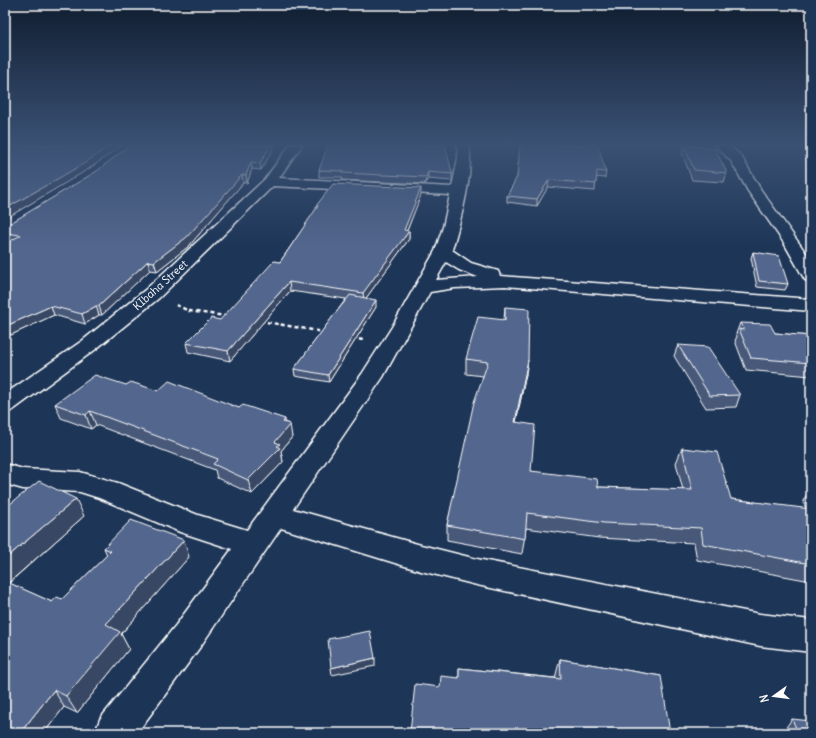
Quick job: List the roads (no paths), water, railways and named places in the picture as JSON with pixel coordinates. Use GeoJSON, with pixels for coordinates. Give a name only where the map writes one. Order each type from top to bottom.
{"type":"FeatureCollection","features":[{"type":"Feature","properties":{"kind":"street","name":"KIbaha Street"},"geometry":{"type":"LineString","coordinates":[[5,405],[89,345],[152,294],[272,179]]}},
{"type":"Feature","properties":{"kind":"street"},"geometry":{"type":"LineString","coordinates":[[114,733],[188,636],[372,377],[391,346],[443,251],[451,227],[460,179]]}},
{"type":"Feature","properties":{"kind":"street"},"geometry":{"type":"LineString","coordinates":[[749,179],[776,219],[811,276]]}},
{"type":"Feature","properties":{"kind":"street"},"geometry":{"type":"LineString","coordinates":[[270,182],[458,190]]}},
{"type":"Feature","properties":{"kind":"street"},"geometry":{"type":"LineString","coordinates":[[443,251],[458,264],[471,270],[516,281]]}},
{"type":"Feature","properties":{"kind":"street"},"geometry":{"type":"LineString","coordinates":[[423,287],[481,281],[516,281],[811,305]]}},
{"type":"Feature","properties":{"kind":"street"},"geometry":{"type":"LineString","coordinates":[[5,474],[23,479],[80,482],[108,490],[190,524],[253,544]]}},
{"type":"Feature","properties":{"kind":"street"},"geometry":{"type":"LineString","coordinates":[[274,515],[420,558],[477,572],[760,630],[811,636]]}}]}
